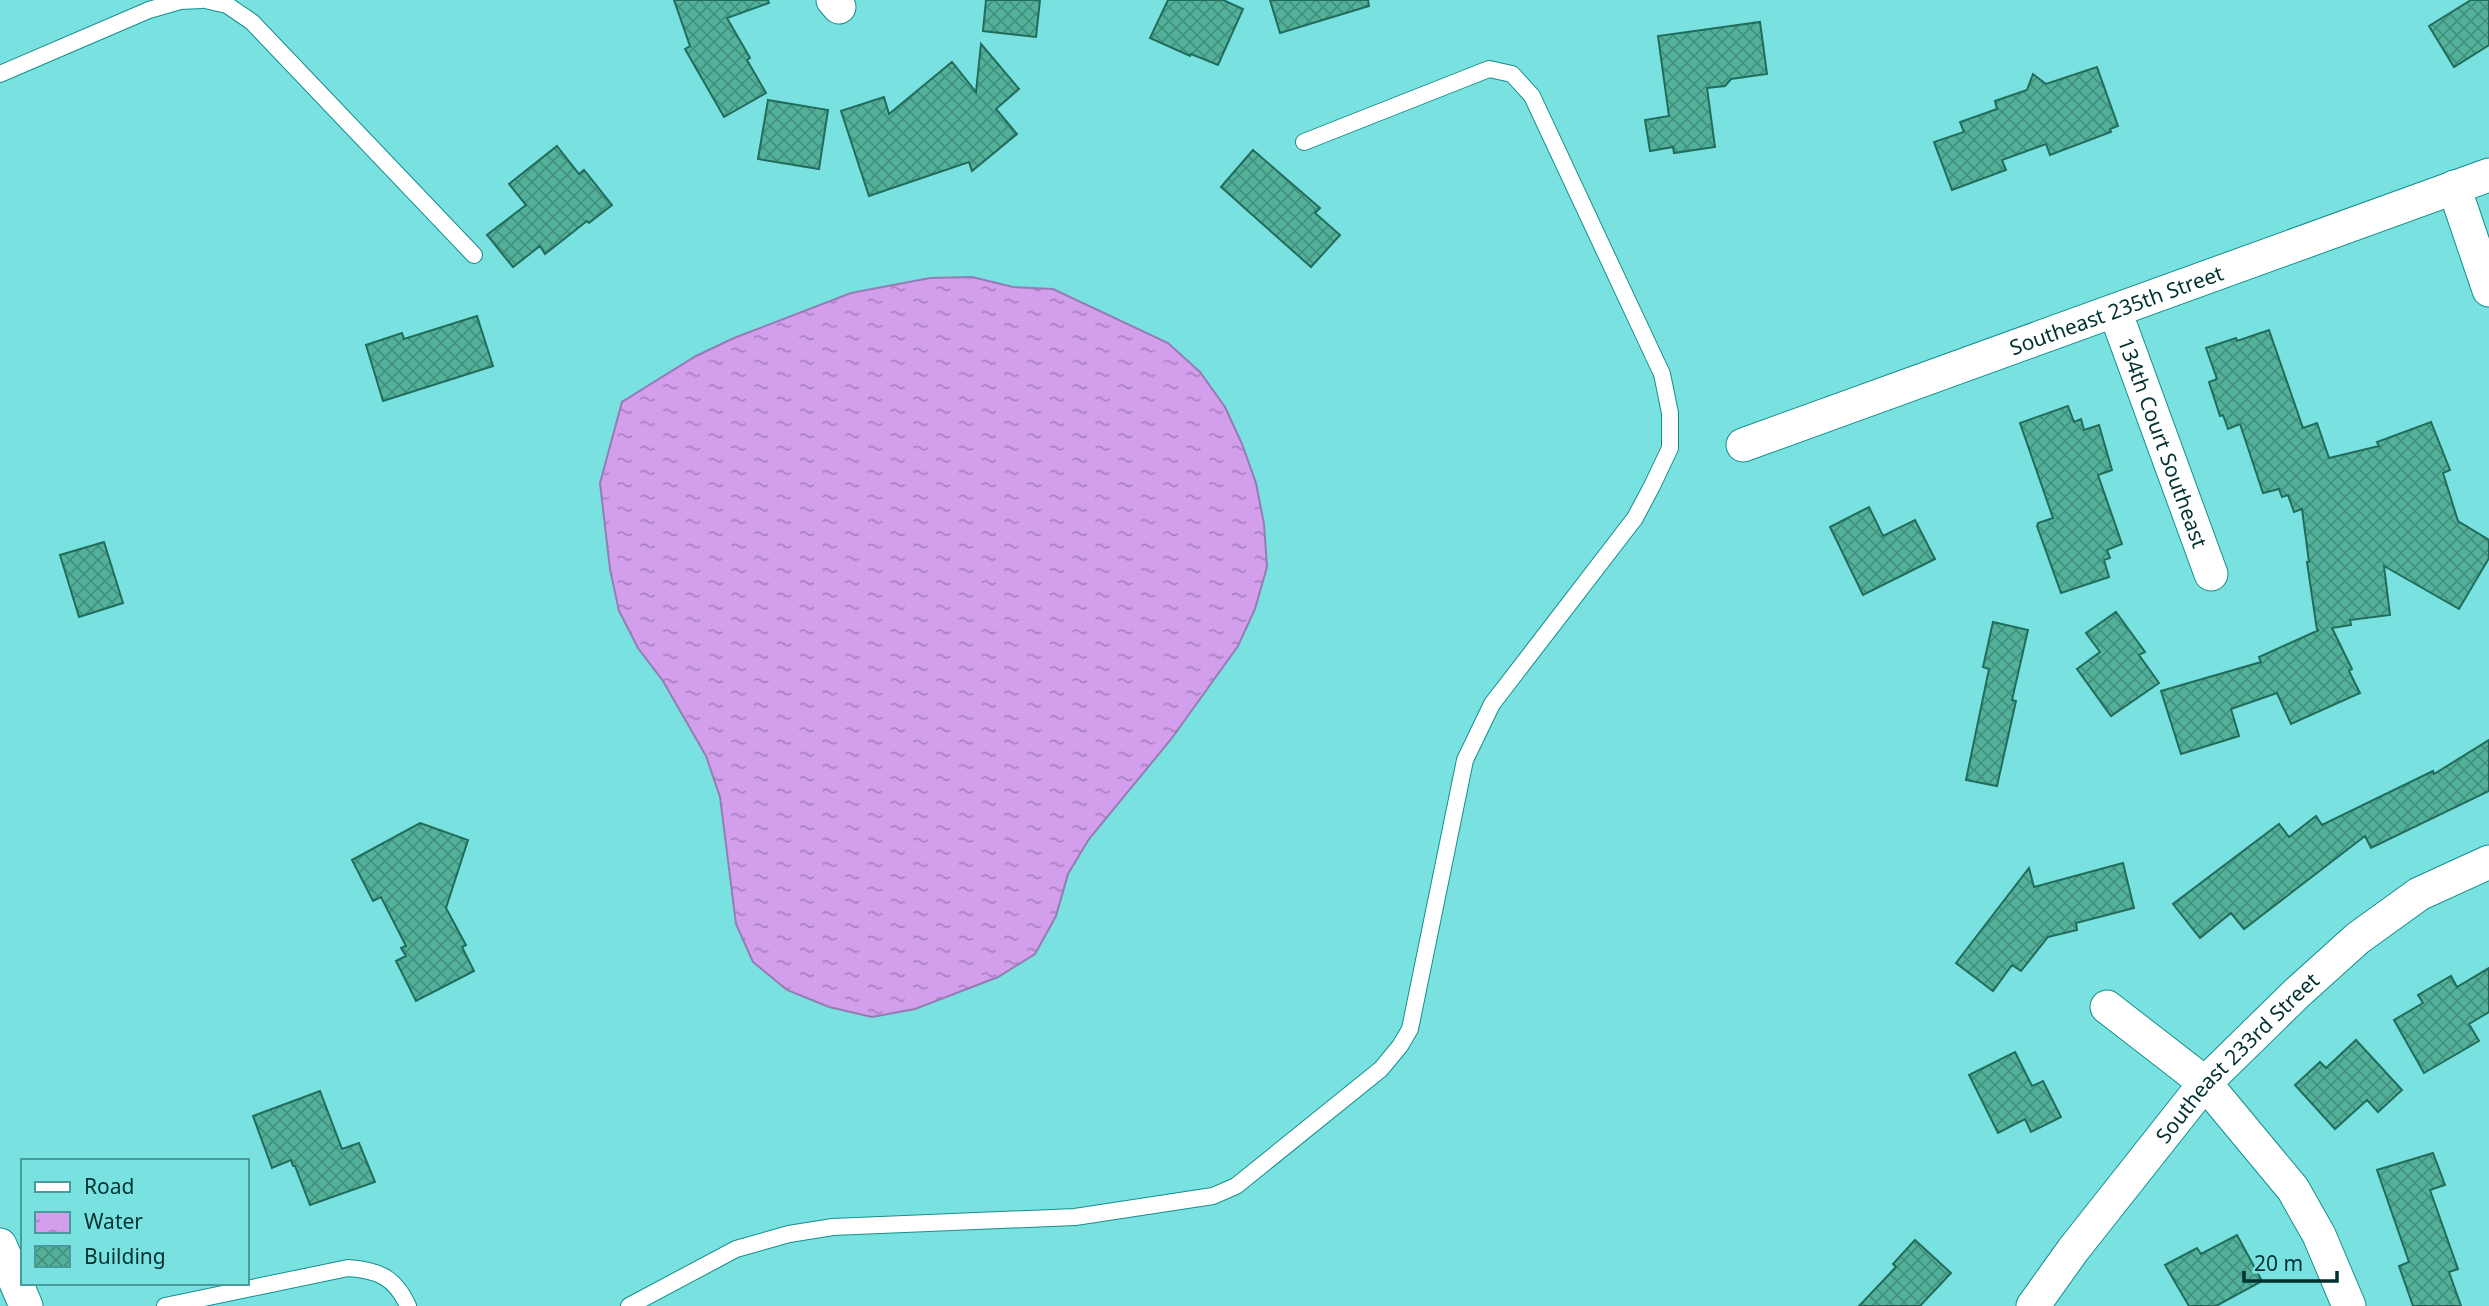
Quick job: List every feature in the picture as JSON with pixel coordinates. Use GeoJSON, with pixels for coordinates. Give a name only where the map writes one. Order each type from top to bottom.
{"type":"FeatureCollection","features":[{"type":"Feature","properties":{"kind":"street","name":"Southeast 235th Street"},"geometry":{"type":"LineString","coordinates":[[1743,445],[2489,175]]}},
{"type":"Feature","properties":{"kind":"street"},"geometry":{"type":"LineString","coordinates":[[2454,187],[2489,290]]}},
{"type":"Feature","properties":{"kind":"street","name":"134th Court Southeast"},"geometry":{"type":"LineString","coordinates":[[2115,312],[2211,574]]}},
{"type":"Feature","properties":{"kind":"street","name":"Southeast 233rd Street"},"geometry":{"type":"LineString","coordinates":[[2033,1306],[2073,1250],[2205,1083],[2297,993],[2358,938],[2418,894],[2489,862]]}},
{"type":"Feature","properties":{"kind":"street"},"geometry":{"type":"LineString","coordinates":[[2107,1007],[2205,1083],[2293,1189],[2319,1235],[2349,1306]]}},
{"type":"Feature","properties":{"kind":"street"},"geometry":{"type":"LineString","coordinates":[[0,1245],[26,1306]]}},
{"type":"Feature","properties":{"kind":"lane"},"geometry":{"type":"LineString","coordinates":[[0,74],[149,10],[180,1],[203,0],[227,5],[252,22],[474,255]]}},
{"type":"Feature","properties":{"kind":"lane"},"geometry":{"type":"LineString","coordinates":[[629,1306],[736,1249],[789,1234],[833,1227],[1075,1217],[1213,1195],[1236,1186],[1381,1069],[1410,1030],[1465,760],[1492,704],[1635,518],[1670,448],[1670,413],[1662,374],[1532,96],[1512,74],[1489,69],[1304,142]]}},
{"type":"Feature","properties":{"kind":"lane"},"geometry":{"type":"LineString","coordinates":[[165,1306],[348,1268],[363,1269],[385,1276],[401,1290],[408,1306]]}},
{"type":"Feature","properties":{"kind":"water"},"geometry":{"type":"Polygon","coordinates":[[[972,277],[1013,287],[1053,289],[1168,343],[1200,372],[1225,407],[1256,483],[1264,524],[1267,567],[1255,609],[1238,646],[1172,738],[1089,839],[1068,874],[1056,916],[1035,954],[998,977],[915,1009],[872,1017],[829,1007],[787,990],[753,962],[736,924],[720,797],[706,756],[663,681],[638,648],[619,611],[610,569],[600,483],[622,402],[696,356],[734,338],[851,293],[930,278],[972,277]]]}},
{"type":"Feature","properties":{"kind":"building"},"geometry":{"type":"Polygon","coordinates":[[[674,0],[768,0],[769,3],[727,18],[766,93],[724,117],[685,49],[690,46],[674,0]]]}},
{"type":"Feature","properties":{"kind":"building"},"geometry":{"type":"Polygon","coordinates":[[[986,0],[1040,0],[1036,37],[983,31],[986,0]]]}},
{"type":"Feature","properties":{"kind":"building"},"geometry":{"type":"Polygon","coordinates":[[[1168,0],[1223,0],[1243,9],[1218,65],[1150,38],[1168,0]]]}},
{"type":"Feature","properties":{"kind":"building"},"geometry":{"type":"Polygon","coordinates":[[[1270,0],[1368,0],[1369,6],[1280,33],[1270,0]]]}},
{"type":"Feature","properties":{"kind":"building"},"geometry":{"type":"Polygon","coordinates":[[[2471,0],[2489,0],[2489,45],[2454,67],[2429,26],[2471,0]]]}},
{"type":"Feature","properties":{"kind":"building"},"geometry":{"type":"Polygon","coordinates":[[[1760,22],[1767,74],[1731,79],[1725,86],[1707,88],[1715,147],[1674,153],[1673,147],[1650,151],[1645,120],[1669,116],[1658,36],[1760,22]]]}},
{"type":"Feature","properties":{"kind":"building"},"geometry":{"type":"Polygon","coordinates":[[[981,44],[1019,89],[996,109],[1017,134],[972,171],[969,162],[869,196],[841,111],[884,97],[889,114],[952,62],[976,92],[981,44]]]}},
{"type":"Feature","properties":{"kind":"building"},"geometry":{"type":"Polygon","coordinates":[[[2097,67],[2118,126],[2110,129],[2111,132],[2050,155],[2046,144],[2002,160],[2006,170],[1952,190],[1934,142],[1964,132],[1960,122],[1997,109],[1995,101],[2027,90],[2033,74],[2046,84],[2097,67]]]}},
{"type":"Feature","properties":{"kind":"building"},"geometry":{"type":"Polygon","coordinates":[[[768,100],[828,110],[819,169],[758,159],[768,100]]]}},
{"type":"Feature","properties":{"kind":"building"},"geometry":{"type":"Polygon","coordinates":[[[557,146],[579,174],[584,170],[612,205],[545,254],[540,246],[513,267],[487,235],[526,205],[509,184],[557,146]]]}},
{"type":"Feature","properties":{"kind":"building"},"geometry":{"type":"Polygon","coordinates":[[[1253,150],[1320,208],[1315,213],[1340,235],[1311,267],[1221,187],[1253,150]]]}},
{"type":"Feature","properties":{"kind":"building"},"geometry":{"type":"Polygon","coordinates":[[[477,316],[493,366],[383,401],[366,345],[402,333],[404,339],[477,316]]]}},
{"type":"Feature","properties":{"kind":"building"},"geometry":{"type":"Polygon","coordinates":[[[2269,330],[2303,428],[2317,423],[2329,458],[2379,446],[2377,442],[2431,422],[2450,470],[2443,473],[2458,521],[2489,540],[2489,558],[2459,609],[2384,566],[2390,615],[2350,620],[2351,625],[2332,628],[2352,669],[2349,671],[2360,693],[2291,724],[2277,693],[2231,709],[2239,736],[2181,754],[2161,691],[2261,662],[2259,657],[2319,630],[2307,562],[2302,509],[2294,512],[2288,495],[2282,497],[2279,489],[2263,493],[2240,424],[2228,429],[2223,415],[2220,416],[2209,382],[2217,379],[2206,348],[2269,330]]]}},
{"type":"Feature","properties":{"kind":"building"},"geometry":{"type":"Polygon","coordinates":[[[2068,406],[2074,422],[2081,419],[2084,430],[2099,425],[2112,470],[2098,475],[2122,544],[2107,550],[2110,558],[2104,560],[2109,577],[2061,593],[2037,526],[2038,523],[2053,518],[2020,423],[2068,406]]]}},
{"type":"Feature","properties":{"kind":"building"},"geometry":{"type":"Polygon","coordinates":[[[1869,507],[1883,536],[1915,520],[1935,559],[1863,595],[1830,527],[1869,507]]]}},
{"type":"Feature","properties":{"kind":"building"},"geometry":{"type":"Polygon","coordinates":[[[104,542],[123,603],[79,617],[60,555],[104,542]]]}},
{"type":"Feature","properties":{"kind":"building"},"geometry":{"type":"Polygon","coordinates":[[[2116,612],[2145,652],[2139,655],[2159,683],[2111,716],[2077,669],[2100,652],[2086,633],[2116,612]]]}},
{"type":"Feature","properties":{"kind":"building"},"geometry":{"type":"Polygon","coordinates":[[[1993,622],[2028,630],[1997,786],[1966,780],[1989,669],[1983,667],[1993,622]]]}},
{"type":"Feature","properties":{"kind":"building"},"geometry":{"type":"Polygon","coordinates":[[[2489,740],[2489,791],[2371,848],[2365,836],[2244,929],[2231,913],[2200,938],[2173,904],[2279,824],[2289,837],[2316,816],[2322,825],[2433,771],[2434,774],[2489,740]]]}},
{"type":"Feature","properties":{"kind":"building"},"geometry":{"type":"Polygon","coordinates":[[[420,823],[468,840],[446,908],[466,945],[462,947],[474,971],[416,1001],[396,961],[406,956],[401,948],[406,946],[381,897],[373,901],[352,860],[420,823]]]}},
{"type":"Feature","properties":{"kind":"building"},"geometry":{"type":"Polygon","coordinates":[[[2123,863],[2134,908],[2076,923],[2077,930],[2048,937],[2021,971],[2012,965],[1993,991],[1956,963],[2029,868],[2034,887],[2123,863]]]}},
{"type":"Feature","properties":{"kind":"building"},"geometry":{"type":"Polygon","coordinates":[[[2489,968],[2489,1012],[2469,1024],[2479,1041],[2424,1073],[2394,1020],[2423,1003],[2418,995],[2451,976],[2457,987],[2489,968]]]}},
{"type":"Feature","properties":{"kind":"building"},"geometry":{"type":"Polygon","coordinates":[[[2356,1040],[2402,1090],[2378,1112],[2367,1100],[2335,1129],[2295,1085],[2320,1062],[2326,1068],[2356,1040]]]}},
{"type":"Feature","properties":{"kind":"building"},"geometry":{"type":"Polygon","coordinates":[[[2015,1052],[2032,1086],[2043,1081],[2061,1117],[2031,1132],[2025,1119],[1998,1133],[1969,1075],[2015,1052]]]}},
{"type":"Feature","properties":{"kind":"building"},"geometry":{"type":"Polygon","coordinates":[[[320,1091],[342,1149],[359,1143],[375,1182],[310,1205],[291,1160],[272,1168],[253,1116],[320,1091]]]}},
{"type":"Feature","properties":{"kind":"building"},"geometry":{"type":"Polygon","coordinates":[[[2433,1153],[2445,1185],[2430,1190],[2458,1269],[2449,1272],[2461,1306],[2413,1306],[2399,1266],[2409,1262],[2377,1170],[2433,1153]]]}},
{"type":"Feature","properties":{"kind":"building"},"geometry":{"type":"Polygon","coordinates":[[[2237,1235],[2262,1281],[2216,1306],[2189,1306],[2165,1265],[2197,1248],[2201,1254],[2237,1235]]]}},
{"type":"Feature","properties":{"kind":"building"},"geometry":{"type":"Polygon","coordinates":[[[1915,1240],[1951,1273],[1920,1306],[1859,1306],[1896,1267],[1893,1264],[1915,1240]]]}}]}
